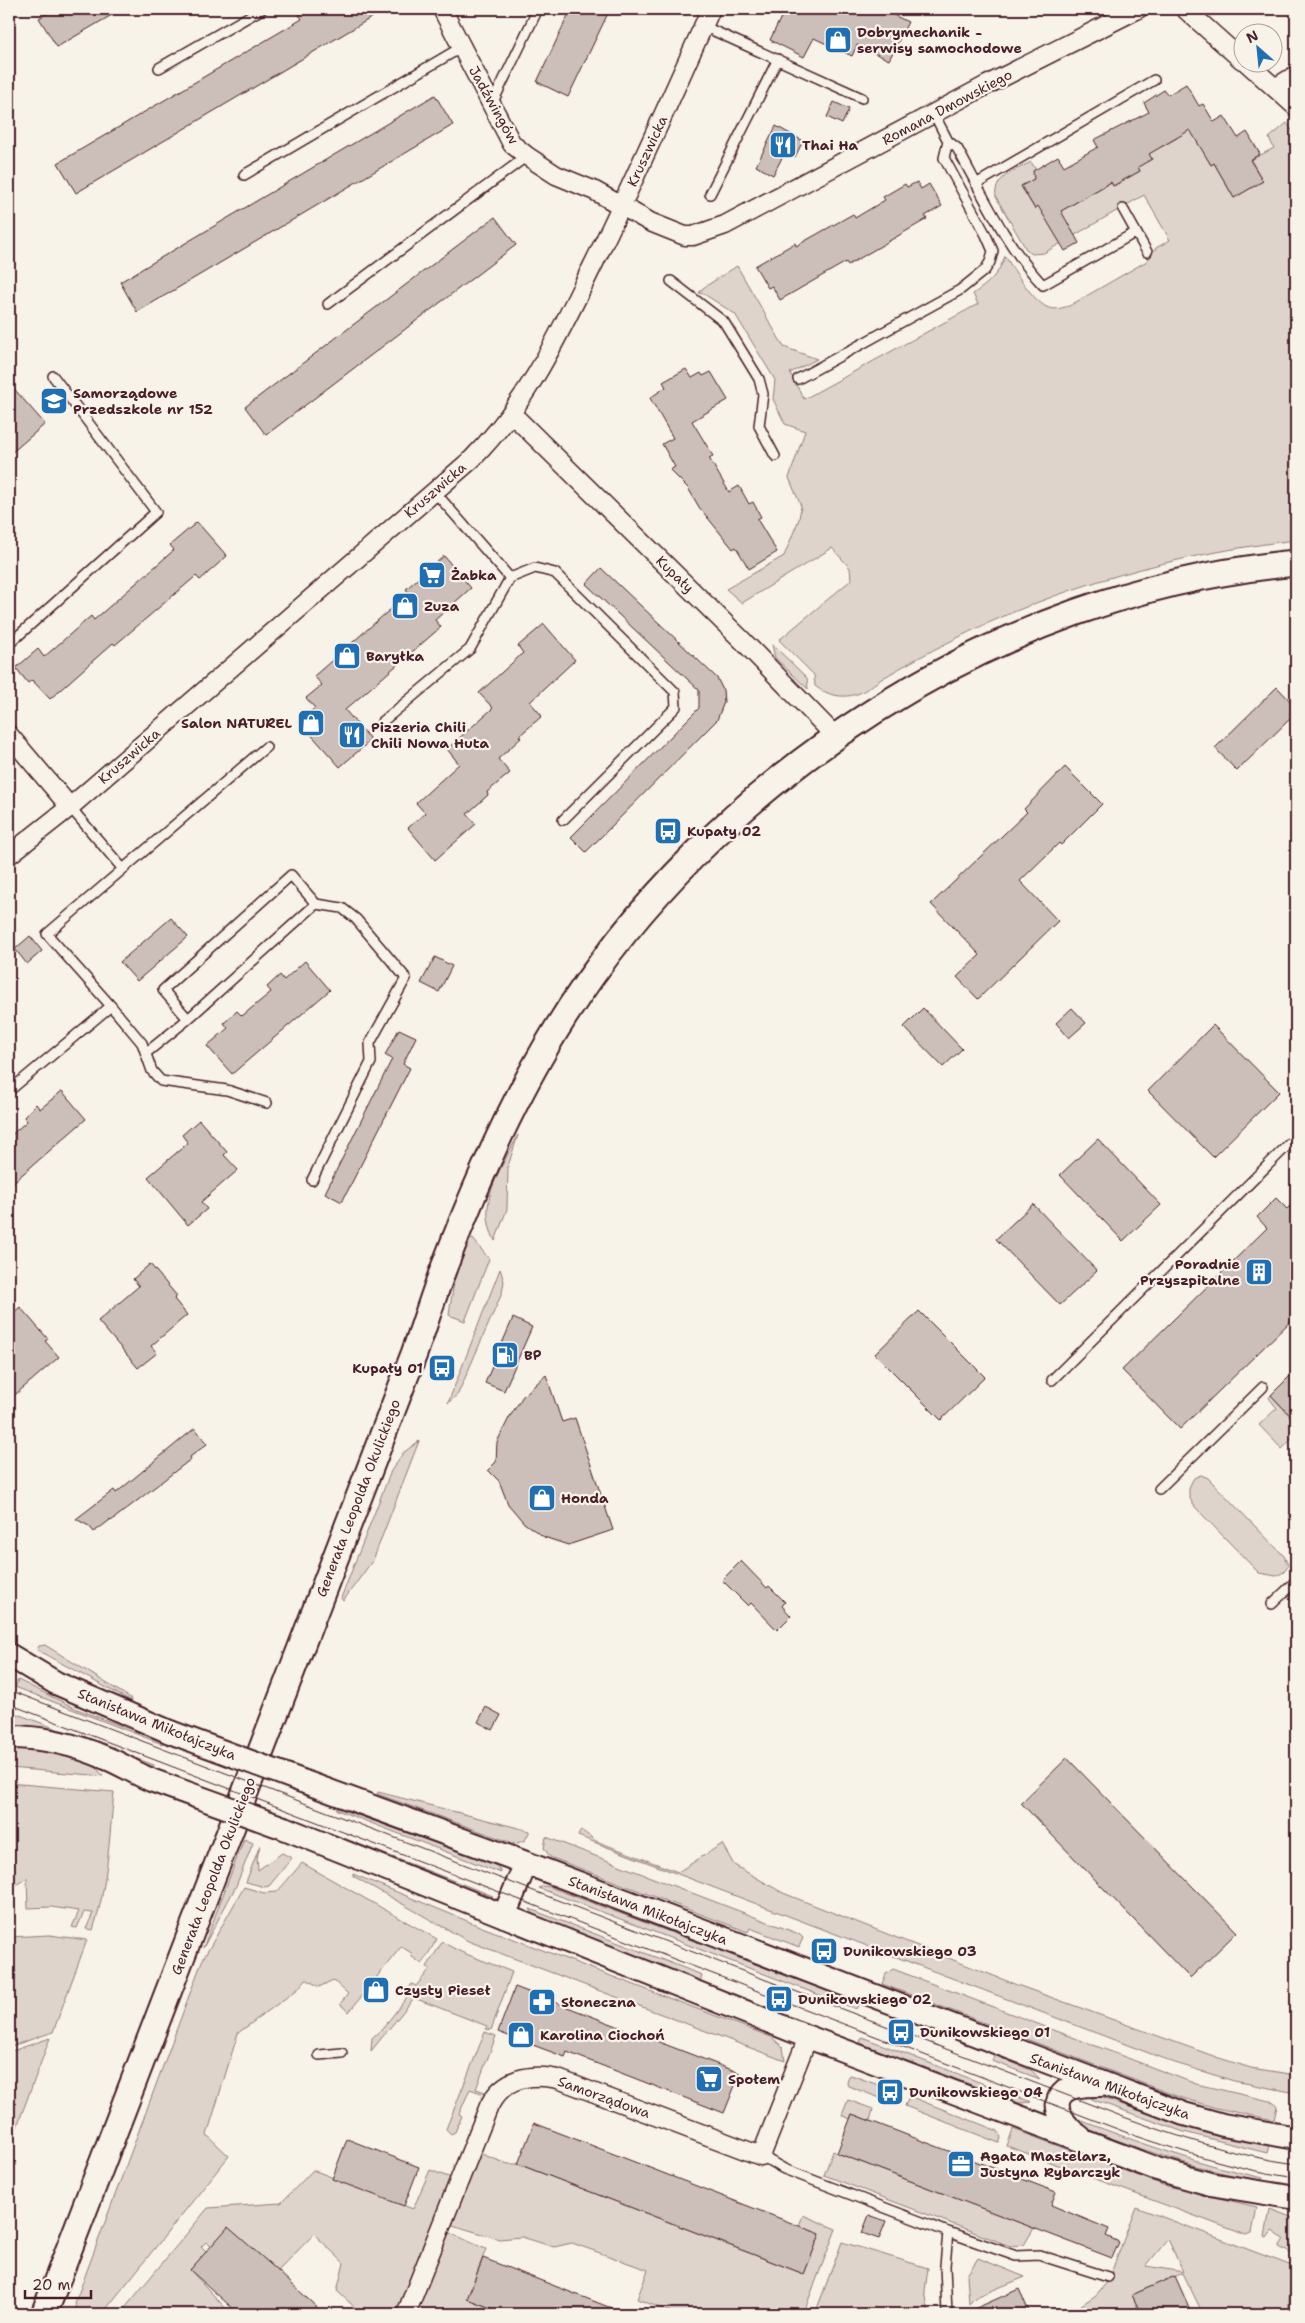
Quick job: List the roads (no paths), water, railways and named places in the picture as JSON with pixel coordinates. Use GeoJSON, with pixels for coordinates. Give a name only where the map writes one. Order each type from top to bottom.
{"type":"FeatureCollection","features":[{"type":"Feature","properties":{"kind":"main road","name":"Generała Leopolda Okulickiego"},"geometry":{"type":"LineString","coordinates":[[44,2314],[414,1354],[442,1272],[484,1171],[511,1115],[555,1032],[590,978],[645,909],[720,830],[750,803],[835,736],[960,662],[1038,627],[1156,588],[1246,569],[1296,563]]}},
{"type":"Feature","properties":{"kind":"street","name":"Jadźwingów"},"geometry":{"type":"LineString","coordinates":[[442,9],[512,144],[556,176],[595,191],[622,206]]}},
{"type":"Feature","properties":{"kind":"street","name":"Kruszwicka"},"geometry":{"type":"LineString","coordinates":[[9,855],[70,807],[472,459],[512,414],[530,388],[557,338],[622,206],[711,9]]}},
{"type":"Feature","properties":{"kind":"street","name":"Romana Dmowskiego"},"geometry":{"type":"LineString","coordinates":[[622,206],[650,222],[685,236],[692,236],[725,225],[1138,9]]}},
{"type":"Feature","properties":{"kind":"street"},"geometry":{"type":"LineString","coordinates":[[1185,9],[1232,51]]}},
{"type":"Feature","properties":{"kind":"street"},"geometry":{"type":"LineString","coordinates":[[1257,72],[1296,107]]}},
{"type":"Feature","properties":{"kind":"street"},"geometry":{"type":"LineString","coordinates":[[1274,88],[1296,75]]}},
{"type":"Feature","properties":{"kind":"street","name":"Kupały"},"geometry":{"type":"LineString","coordinates":[[512,414],[736,634],[835,736]]}},
{"type":"Feature","properties":{"kind":"street"},"geometry":{"type":"LineString","coordinates":[[9,735],[70,807]]}},
{"type":"Feature","properties":{"kind":"street","name":"Stanisława Mikołajczyka"},"geometry":{"type":"LineString","coordinates":[[9,1655],[56,1683],[170,1732],[526,1863],[1112,2087],[1204,2120],[1296,2138]]}},
{"type":"Feature","properties":{"kind":"street"},"geometry":{"type":"LineString","coordinates":[[9,1737],[42,1738],[76,1746],[108,1758],[151,1780],[284,1828],[808,2036],[1157,2169],[1210,2184],[1290,2200]]}},
{"type":"Feature","properties":{"kind":"street"},"geometry":{"type":"LineString","coordinates":[[504,1916],[526,1863]]}},
{"type":"Feature","properties":{"kind":"street"},"geometry":{"type":"LineString","coordinates":[[762,2156],[808,2036]]}},
{"type":"Feature","properties":{"kind":"street","name":"Samorządowa"},"geometry":{"type":"LineString","coordinates":[[406,2314],[489,2106],[496,2094],[508,2083],[532,2076],[558,2079],[762,2156]]}},
{"type":"Feature","properties":{"kind":"street"},"geometry":{"type":"LineString","coordinates":[[1089,2143],[1065,2123],[1058,2106],[1060,2096],[1066,2091],[1084,2086],[1112,2087]]}},
{"type":"Feature","properties":{"kind":"lane"},"geometry":{"type":"LineString","coordinates":[[159,68],[262,9]]}},
{"type":"Feature","properties":{"kind":"lane"},"geometry":{"type":"LineString","coordinates":[[492,104],[538,9]]}},
{"type":"Feature","properties":{"kind":"lane"},"geometry":{"type":"LineString","coordinates":[[703,26],[862,98]]}},
{"type":"Feature","properties":{"kind":"lane"},"geometry":{"type":"LineString","coordinates":[[244,175],[462,47]]}},
{"type":"Feature","properties":{"kind":"lane"},"geometry":{"type":"LineString","coordinates":[[710,194],[778,60]]}},
{"type":"Feature","properties":{"kind":"lane"},"geometry":{"type":"LineString","coordinates":[[976,184],[1154,80]]}},
{"type":"Feature","properties":{"kind":"lane"},"geometry":{"type":"LineString","coordinates":[[934,114],[948,141],[957,148],[1000,227],[1027,269],[1043,286],[1136,232]]}},
{"type":"Feature","properties":{"kind":"lane"},"geometry":{"type":"LineString","coordinates":[[798,379],[960,290],[979,275],[990,262],[993,251],[986,235],[944,158],[948,141]]}},
{"type":"Feature","properties":{"kind":"lane"},"geometry":{"type":"LineString","coordinates":[[328,304],[528,156]]}},
{"type":"Feature","properties":{"kind":"lane"},"geometry":{"type":"LineString","coordinates":[[1123,209],[1147,252]]}},
{"type":"Feature","properties":{"kind":"lane"},"geometry":{"type":"LineString","coordinates":[[671,281],[724,322],[759,379],[762,394],[759,426],[775,456]]}},
{"type":"Feature","properties":{"kind":"lane"},"geometry":{"type":"LineString","coordinates":[[9,644],[156,512],[53,376]]}},
{"type":"Feature","properties":{"kind":"lane"},"geometry":{"type":"LineString","coordinates":[[434,491],[510,578]]}},
{"type":"Feature","properties":{"kind":"lane"},"geometry":{"type":"LineString","coordinates":[[382,722],[470,649],[510,578],[535,568],[555,573],[675,692],[676,707],[563,820]]}},
{"type":"Feature","properties":{"kind":"lane"},"geometry":{"type":"LineString","coordinates":[[266,747],[48,934],[142,1043],[152,1071],[161,1081],[227,1090],[267,1103]]}},
{"type":"Feature","properties":{"kind":"lane"},"geometry":{"type":"LineString","coordinates":[[70,807],[123,869]]}},
{"type":"Feature","properties":{"kind":"lane"},"geometry":{"type":"LineString","coordinates":[[188,1019],[163,990],[291,875],[316,904],[342,908],[356,919],[406,978],[370,1043],[372,1062],[312,1180]]}},
{"type":"Feature","properties":{"kind":"lane"},"geometry":{"type":"LineString","coordinates":[[146,1053],[188,1019],[316,904]]}},
{"type":"Feature","properties":{"kind":"lane"},"geometry":{"type":"LineString","coordinates":[[9,1091],[111,1006]]}},
{"type":"Feature","properties":{"kind":"lane"},"geometry":{"type":"LineString","coordinates":[[1052,1380],[1296,1137]]}},
{"type":"Feature","properties":{"kind":"lane"},"geometry":{"type":"LineString","coordinates":[[1159,1489],[1263,1387]]}},
{"type":"Feature","properties":{"kind":"lane"},"geometry":{"type":"LineString","coordinates":[[1272,1604],[1296,1581]]}},
{"type":"Feature","properties":{"kind":"lane"},"geometry":{"type":"LineString","coordinates":[[319,2055],[342,2054]]}},
{"type":"Feature","properties":{"kind":"lane"},"geometry":{"type":"LineString","coordinates":[[762,2156],[784,2169],[1016,2256],[1039,2255],[1108,2277]]}},
{"type":"Feature","properties":{"kind":"lane"},"geometry":{"type":"LineString","coordinates":[[947,2314],[945,2266],[948,2232]]}},
{"type":"Feature","properties":{"kind":"tram line"},"geometry":{"type":"LineString","coordinates":[[9,1690],[1121,2116],[1207,2145],[1274,2161],[1296,2164]]}},
{"type":"Feature","properties":{"kind":"tram line"},"geometry":{"type":"LineString","coordinates":[[9,1704],[1133,2135],[1234,2166],[1296,2178]]}},
{"type":"Feature","properties":{"kind":"place","name":"Dobrymechanik - serwisy samochodowe"},"geometry":{"type":"Point","coordinates":[838,40]}},
{"type":"Feature","properties":{"kind":"place","name":"Thai Ha"},"geometry":{"type":"Point","coordinates":[783,145]}},
{"type":"Feature","properties":{"kind":"place","name":"Samorządowe Przedszkole nr 152"},"geometry":{"type":"Point","coordinates":[54,401]}},
{"type":"Feature","properties":{"kind":"place","name":"Żabka"},"geometry":{"type":"Point","coordinates":[432,575]}},
{"type":"Feature","properties":{"kind":"place","name":"Zuza"},"geometry":{"type":"Point","coordinates":[405,606]}},
{"type":"Feature","properties":{"kind":"place","name":"Baryłka"},"geometry":{"type":"Point","coordinates":[347,656]}},
{"type":"Feature","properties":{"kind":"place","name":"Salon NATUREL"},"geometry":{"type":"Point","coordinates":[311,723]}},
{"type":"Feature","properties":{"kind":"place","name":"Pizzeria Chili Chili Nowa Huta"},"geometry":{"type":"Point","coordinates":[352,735]}},
{"type":"Feature","properties":{"kind":"place","name":"Kupały 02"},"geometry":{"type":"Point","coordinates":[668,831]}},
{"type":"Feature","properties":{"kind":"place","name":"Poradnie Przyszpitalne"},"geometry":{"type":"Point","coordinates":[1259,1272]}},
{"type":"Feature","properties":{"kind":"place","name":"BP"},"geometry":{"type":"Point","coordinates":[505,1355]}},
{"type":"Feature","properties":{"kind":"place","name":"Kupały 01"},"geometry":{"type":"Point","coordinates":[442,1368]}},
{"type":"Feature","properties":{"kind":"place","name":"Honda"},"geometry":{"type":"Point","coordinates":[542,1498]}},
{"type":"Feature","properties":{"kind":"place","name":"Dunikowskiego 03"},"geometry":{"type":"Point","coordinates":[824,1951]}},
{"type":"Feature","properties":{"kind":"place","name":"Czysty Pieseł"},"geometry":{"type":"Point","coordinates":[376,1990]}},
{"type":"Feature","properties":{"kind":"place","name":"Dunikowskiego 02"},"geometry":{"type":"Point","coordinates":[779,1999]}},
{"type":"Feature","properties":{"kind":"place","name":"Słoneczna"},"geometry":{"type":"Point","coordinates":[542,2002]}},
{"type":"Feature","properties":{"kind":"place","name":"Dunikowskiego 01"},"geometry":{"type":"Point","coordinates":[901,2032]}},
{"type":"Feature","properties":{"kind":"place","name":"Karolina Ciochoń"},"geometry":{"type":"Point","coordinates":[521,2035]}},
{"type":"Feature","properties":{"kind":"place","name":"Społem"},"geometry":{"type":"Point","coordinates":[709,2079]}},
{"type":"Feature","properties":{"kind":"place","name":"Dunikowskiego 04"},"geometry":{"type":"Point","coordinates":[890,2092]}},
{"type":"Feature","properties":{"kind":"place","name":"Agata Mastelarz, Justyna Rybarczyk"},"geometry":{"type":"Point","coordinates":[961,2164]}}]}
